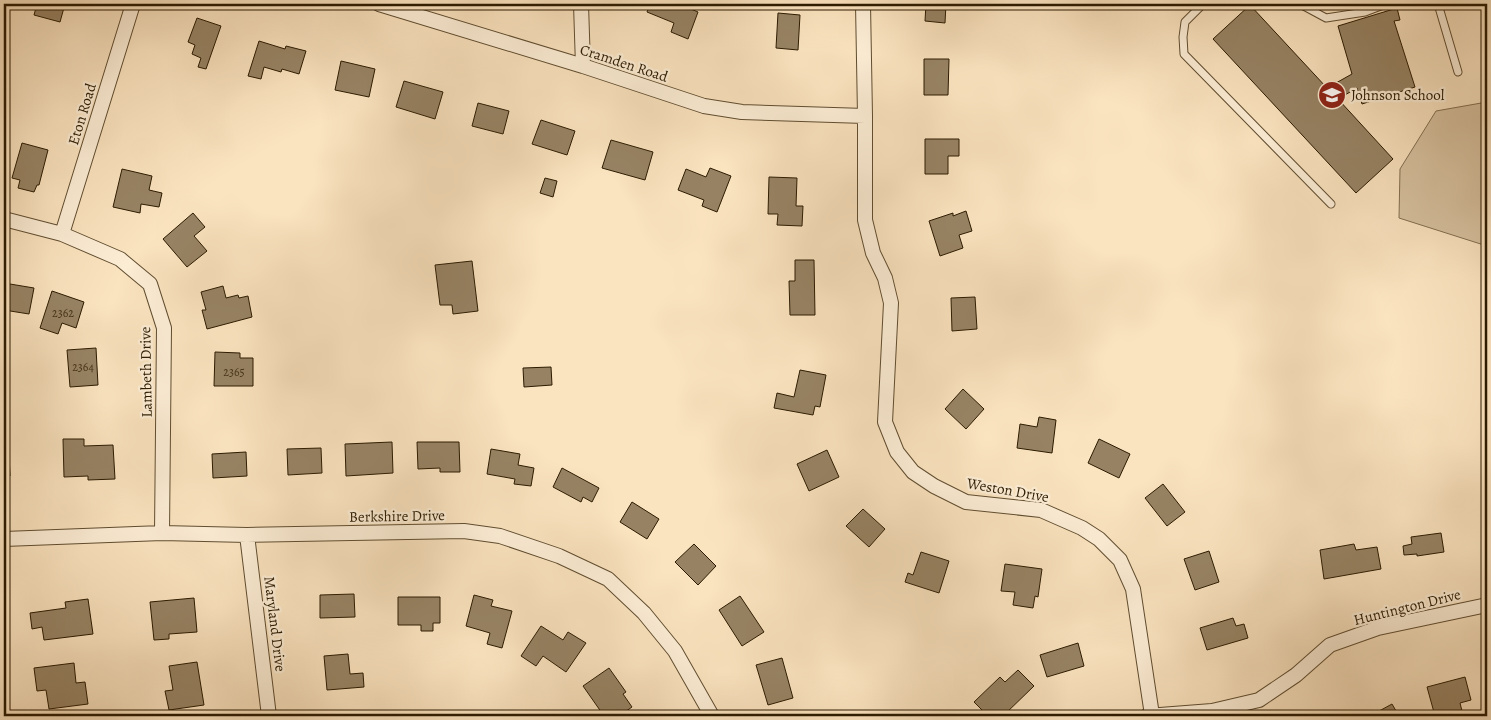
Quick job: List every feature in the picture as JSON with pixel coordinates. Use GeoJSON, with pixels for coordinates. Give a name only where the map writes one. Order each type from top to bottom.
{"type":"FeatureCollection","features":[{"type":"Feature","properties":{"kind":"street","name":"Eton Road"},"geometry":{"type":"LineString","coordinates":[[62,234],[134,4]]}},
{"type":"Feature","properties":{"kind":"street","name":"Cramden Road"},"geometry":{"type":"LineString","coordinates":[[380,4],[583,66],[704,106],[742,112],[866,116]]}},
{"type":"Feature","properties":{"kind":"street"},"geometry":{"type":"LineString","coordinates":[[581,4],[583,66]]}},
{"type":"Feature","properties":{"kind":"street","name":"Weston Drive"},"geometry":{"type":"LineString","coordinates":[[863,4],[866,116],[865,220],[873,253],[885,278],[891,303],[885,422],[898,452],[913,472],[934,486],[966,502],[1041,510],[1088,532],[1099,539],[1120,560],[1133,589],[1150,716]]}},
{"type":"Feature","properties":{"kind":"street","name":"Lambeth Drive"},"geometry":{"type":"LineString","coordinates":[[4,219],[62,234],[120,259],[150,284],[164,328],[162,533]]}},
{"type":"Feature","properties":{"kind":"street","name":"Berkshire Drive"},"geometry":{"type":"LineString","coordinates":[[4,539],[162,533],[247,535],[464,531],[500,536],[559,556],[608,579],[644,613],[675,651],[712,716]]}},
{"type":"Feature","properties":{"kind":"street","name":"Maryland Drive"},"geometry":{"type":"LineString","coordinates":[[247,535],[269,716]]}},
{"type":"Feature","properties":{"kind":"street","name":"Huntington Drive"},"geometry":{"type":"LineString","coordinates":[[1150,716],[1212,711],[1259,700],[1296,675],[1330,645],[1378,628],[1487,605]]}},
{"type":"Feature","properties":{"kind":"lane"},"geometry":{"type":"LineString","coordinates":[[1203,4],[1185,22],[1183,37],[1184,54],[1330,204]]}},
{"type":"Feature","properties":{"kind":"lane"},"geometry":{"type":"LineString","coordinates":[[1300,4],[1326,18],[1365,12],[1386,4]]}},
{"type":"Feature","properties":{"kind":"lane"},"geometry":{"type":"LineString","coordinates":[[1438,4],[1458,72]]}},
{"type":"Feature","properties":{"kind":"shaded area"},"geometry":{"type":"Polygon","coordinates":[[[1487,102],[1487,246],[1399,218],[1400,169],[1436,111],[1487,102]]]}},
{"type":"Feature","properties":{"kind":"building"},"geometry":{"type":"Polygon","coordinates":[[[37,4],[65,4],[60,22],[34,15],[37,4]]]}},
{"type":"Feature","properties":{"kind":"building"},"geometry":{"type":"Polygon","coordinates":[[[650,4],[679,4],[698,12],[688,39],[671,32],[674,23],[647,12],[650,4]]]}},
{"type":"Feature","properties":{"kind":"building"},"geometry":{"type":"Polygon","coordinates":[[[926,4],[946,4],[945,23],[925,21],[926,4]]]}},
{"type":"Feature","properties":{"kind":"building"},"geometry":{"type":"Polygon","coordinates":[[[1250,5],[1327,88],[1352,74],[1338,26],[1397,8],[1400,20],[1394,21],[1415,87],[1362,104],[1357,88],[1338,99],[1393,159],[1356,193],[1213,39],[1250,5]]]}},
{"type":"Feature","properties":{"kind":"building"},"geometry":{"type":"Polygon","coordinates":[[[778,13],[800,15],[798,50],[776,48],[778,13]]]}},
{"type":"Feature","properties":{"kind":"building"},"geometry":{"type":"Polygon","coordinates":[[[197,18],[221,26],[206,69],[198,67],[201,58],[192,54],[195,45],[188,42],[197,18]]]}},
{"type":"Feature","properties":{"kind":"building"},"geometry":{"type":"Polygon","coordinates":[[[259,41],[285,49],[286,46],[306,51],[299,74],[282,69],[281,72],[264,67],[261,79],[248,76],[259,41]]]}},
{"type":"Feature","properties":{"kind":"building"},"geometry":{"type":"Polygon","coordinates":[[[924,59],[949,59],[948,95],[924,95],[924,59]]]}},
{"type":"Feature","properties":{"kind":"building"},"geometry":{"type":"Polygon","coordinates":[[[341,61],[375,69],[369,97],[335,90],[341,61]]]}},
{"type":"Feature","properties":{"kind":"building"},"geometry":{"type":"Polygon","coordinates":[[[404,81],[443,92],[435,119],[396,107],[404,81]]]}},
{"type":"Feature","properties":{"kind":"building"},"geometry":{"type":"Polygon","coordinates":[[[478,103],[509,111],[503,134],[472,126],[478,103]]]}},
{"type":"Feature","properties":{"kind":"building"},"geometry":{"type":"Polygon","coordinates":[[[541,120],[575,131],[567,155],[532,144],[541,120]]]}},
{"type":"Feature","properties":{"kind":"building"},"geometry":{"type":"Polygon","coordinates":[[[925,139],[959,139],[959,156],[948,156],[948,174],[925,174],[925,139]]]}},
{"type":"Feature","properties":{"kind":"building"},"geometry":{"type":"Polygon","coordinates":[[[611,140],[653,152],[645,180],[602,168],[611,140]]]}},
{"type":"Feature","properties":{"kind":"building"},"geometry":{"type":"Polygon","coordinates":[[[22,143],[48,150],[39,185],[37,185],[34,192],[18,188],[20,180],[12,178],[22,143]]]}},
{"type":"Feature","properties":{"kind":"building"},"geometry":{"type":"Polygon","coordinates":[[[710,168],[731,176],[717,212],[702,206],[704,200],[678,190],[686,169],[706,177],[710,168]]]}},
{"type":"Feature","properties":{"kind":"building"},"geometry":{"type":"Polygon","coordinates":[[[122,169],[152,176],[149,190],[162,193],[159,207],[141,204],[140,213],[113,207],[122,169]]]}},
{"type":"Feature","properties":{"kind":"building"},"geometry":{"type":"Polygon","coordinates":[[[769,177],[797,178],[796,206],[803,206],[802,226],[777,225],[778,214],[768,214],[769,177]]]}},
{"type":"Feature","properties":{"kind":"building"},"geometry":{"type":"Polygon","coordinates":[[[545,178],[557,181],[553,197],[540,193],[545,178]]]}},
{"type":"Feature","properties":{"kind":"building"},"geometry":{"type":"Polygon","coordinates":[[[966,211],[972,231],[959,235],[963,248],[940,256],[929,221],[966,211]]]}},
{"type":"Feature","properties":{"kind":"building"},"geometry":{"type":"Polygon","coordinates":[[[193,213],[205,227],[194,236],[207,251],[187,267],[163,239],[193,213]]]}},
{"type":"Feature","properties":{"kind":"building"},"geometry":{"type":"Polygon","coordinates":[[[795,260],[814,260],[815,315],[790,315],[789,281],[795,281],[795,260]]]}},
{"type":"Feature","properties":{"kind":"building"},"geometry":{"type":"Polygon","coordinates":[[[472,261],[478,311],[453,314],[452,305],[440,305],[435,265],[472,261]]]}},
{"type":"Feature","properties":{"kind":"building"},"geometry":{"type":"Polygon","coordinates":[[[4,283],[34,288],[29,314],[4,310],[4,283]]]}},
{"type":"Feature","properties":{"kind":"building"},"geometry":{"type":"Polygon","coordinates":[[[223,286],[226,298],[238,295],[239,298],[248,296],[252,317],[207,329],[202,310],[206,310],[201,292],[223,286]]]}},
{"type":"Feature","properties":{"kind":"building"},"geometry":{"type":"Polygon","coordinates":[[[52,291],[84,302],[76,328],[62,323],[58,334],[40,328],[52,291]]]}},
{"type":"Feature","properties":{"kind":"building"},"geometry":{"type":"Polygon","coordinates":[[[975,297],[977,329],[952,331],[951,298],[975,297]]]}},
{"type":"Feature","properties":{"kind":"building"},"geometry":{"type":"Polygon","coordinates":[[[96,348],[98,385],[70,387],[67,350],[96,348]]]}},
{"type":"Feature","properties":{"kind":"building"},"geometry":{"type":"Polygon","coordinates":[[[215,352],[240,353],[240,358],[253,358],[253,386],[214,386],[215,352]]]}},
{"type":"Feature","properties":{"kind":"building"},"geometry":{"type":"Polygon","coordinates":[[[551,367],[552,385],[524,387],[523,368],[551,367]]]}},
{"type":"Feature","properties":{"kind":"building"},"geometry":{"type":"Polygon","coordinates":[[[800,370],[826,375],[820,407],[815,406],[813,415],[774,408],[777,393],[794,397],[800,370]]]}},
{"type":"Feature","properties":{"kind":"building"},"geometry":{"type":"Polygon","coordinates":[[[963,389],[984,409],[966,429],[945,409],[963,389]]]}},
{"type":"Feature","properties":{"kind":"building"},"geometry":{"type":"Polygon","coordinates":[[[1039,417],[1056,420],[1052,453],[1017,448],[1020,424],[1037,427],[1039,417]]]}},
{"type":"Feature","properties":{"kind":"building"},"geometry":{"type":"Polygon","coordinates":[[[63,439],[84,439],[84,446],[113,445],[115,479],[88,480],[88,476],[64,477],[63,439]]]}},
{"type":"Feature","properties":{"kind":"building"},"geometry":{"type":"Polygon","coordinates":[[[1099,439],[1130,454],[1119,478],[1088,463],[1099,439]]]}},
{"type":"Feature","properties":{"kind":"building"},"geometry":{"type":"Polygon","coordinates":[[[392,442],[393,473],[346,476],[345,444],[392,442]]]}},
{"type":"Feature","properties":{"kind":"building"},"geometry":{"type":"Polygon","coordinates":[[[417,442],[459,442],[460,472],[440,472],[440,468],[418,469],[417,442]]]}},
{"type":"Feature","properties":{"kind":"building"},"geometry":{"type":"Polygon","coordinates":[[[321,448],[322,473],[288,475],[287,449],[321,448]]]}},
{"type":"Feature","properties":{"kind":"building"},"geometry":{"type":"Polygon","coordinates":[[[491,449],[520,454],[518,465],[534,468],[531,486],[514,484],[515,479],[487,474],[491,449]]]}},
{"type":"Feature","properties":{"kind":"building"},"geometry":{"type":"Polygon","coordinates":[[[827,450],[839,477],[809,491],[797,464],[827,450]]]}},
{"type":"Feature","properties":{"kind":"building"},"geometry":{"type":"Polygon","coordinates":[[[246,452],[247,476],[213,478],[212,454],[246,452]]]}},
{"type":"Feature","properties":{"kind":"building"},"geometry":{"type":"Polygon","coordinates":[[[4,456],[9,456],[10,476],[4,476],[4,456]]]}},
{"type":"Feature","properties":{"kind":"building"},"geometry":{"type":"Polygon","coordinates":[[[562,468],[599,488],[592,502],[583,497],[581,502],[553,487],[562,468]]]}},
{"type":"Feature","properties":{"kind":"building"},"geometry":{"type":"Polygon","coordinates":[[[1163,484],[1185,512],[1167,526],[1145,498],[1163,484]]]}},
{"type":"Feature","properties":{"kind":"building"},"geometry":{"type":"Polygon","coordinates":[[[632,502],[659,519],[647,539],[620,522],[632,502]]]}},
{"type":"Feature","properties":{"kind":"building"},"geometry":{"type":"Polygon","coordinates":[[[863,509],[885,529],[869,547],[846,526],[863,509]]]}},
{"type":"Feature","properties":{"kind":"building"},"geometry":{"type":"Polygon","coordinates":[[[1441,533],[1444,552],[1417,556],[1417,554],[1404,555],[1403,546],[1412,544],[1411,537],[1441,533]]]}},
{"type":"Feature","properties":{"kind":"building"},"geometry":{"type":"Polygon","coordinates":[[[694,544],[716,566],[698,585],[675,562],[694,544]]]}},
{"type":"Feature","properties":{"kind":"building"},"geometry":{"type":"Polygon","coordinates":[[[1354,544],[1356,550],[1377,547],[1381,569],[1324,579],[1320,550],[1354,544]]]}},
{"type":"Feature","properties":{"kind":"building"},"geometry":{"type":"Polygon","coordinates":[[[1209,551],[1219,582],[1195,590],[1184,559],[1209,551]]]}},
{"type":"Feature","properties":{"kind":"building"},"geometry":{"type":"Polygon","coordinates":[[[921,552],[949,561],[939,593],[905,582],[908,573],[913,575],[921,552]]]}},
{"type":"Feature","properties":{"kind":"building"},"geometry":{"type":"Polygon","coordinates":[[[1005,564],[1042,569],[1038,597],[1035,596],[1033,608],[1013,605],[1015,592],[1001,591],[1005,564]]]}},
{"type":"Feature","properties":{"kind":"building"},"geometry":{"type":"Polygon","coordinates":[[[354,594],[355,617],[320,618],[320,595],[354,594]]]}},
{"type":"Feature","properties":{"kind":"building"},"geometry":{"type":"Polygon","coordinates":[[[474,595],[493,600],[491,606],[512,611],[502,648],[487,644],[490,633],[466,626],[474,595]]]}},
{"type":"Feature","properties":{"kind":"building"},"geometry":{"type":"Polygon","coordinates":[[[740,596],[764,632],[742,646],[719,610],[740,596]]]}},
{"type":"Feature","properties":{"kind":"building"},"geometry":{"type":"Polygon","coordinates":[[[398,597],[440,597],[440,623],[433,623],[433,631],[421,631],[421,625],[398,625],[398,597]]]}},
{"type":"Feature","properties":{"kind":"building"},"geometry":{"type":"Polygon","coordinates":[[[194,598],[197,632],[169,634],[169,639],[154,640],[150,602],[194,598]]]}},
{"type":"Feature","properties":{"kind":"building"},"geometry":{"type":"Polygon","coordinates":[[[88,599],[93,634],[44,640],[42,627],[32,629],[30,613],[66,608],[65,602],[88,599]]]}},
{"type":"Feature","properties":{"kind":"building"},"geometry":{"type":"Polygon","coordinates":[[[1233,618],[1236,626],[1244,624],[1248,638],[1207,650],[1200,628],[1233,618]]]}},
{"type":"Feature","properties":{"kind":"building"},"geometry":{"type":"Polygon","coordinates":[[[541,626],[563,640],[568,632],[586,643],[566,672],[543,656],[536,666],[521,656],[541,626]]]}},
{"type":"Feature","properties":{"kind":"building"},"geometry":{"type":"Polygon","coordinates":[[[1078,643],[1084,666],[1047,677],[1040,655],[1078,643]]]}},
{"type":"Feature","properties":{"kind":"building"},"geometry":{"type":"Polygon","coordinates":[[[348,654],[350,674],[363,673],[364,687],[327,690],[324,656],[348,654]]]}},
{"type":"Feature","properties":{"kind":"building"},"geometry":{"type":"Polygon","coordinates":[[[782,658],[793,698],[768,705],[756,665],[782,658]]]}},
{"type":"Feature","properties":{"kind":"building"},"geometry":{"type":"Polygon","coordinates":[[[197,662],[204,705],[169,710],[165,691],[173,690],[169,666],[197,662]]]}},
{"type":"Feature","properties":{"kind":"building"},"geometry":{"type":"Polygon","coordinates":[[[74,663],[76,683],[85,682],[88,704],[49,709],[46,690],[37,691],[34,668],[74,663]]]}},
{"type":"Feature","properties":{"kind":"building"},"geometry":{"type":"Polygon","coordinates":[[[609,668],[626,692],[623,694],[632,707],[619,716],[604,716],[583,686],[609,668]]]}},
{"type":"Feature","properties":{"kind":"building"},"geometry":{"type":"Polygon","coordinates":[[[1018,670],[1034,686],[1003,716],[988,716],[974,702],[1000,677],[1005,682],[1018,670]]]}},
{"type":"Feature","properties":{"kind":"building"},"geometry":{"type":"Polygon","coordinates":[[[1465,677],[1471,700],[1460,703],[1462,711],[1444,716],[1435,716],[1427,687],[1465,677]]]}},
{"type":"Feature","properties":{"kind":"building"},"geometry":{"type":"Polygon","coordinates":[[[1392,704],[1399,716],[1370,716],[1392,704]]]}},
{"type":"Feature","properties":{"kind":"place","name":"Johnson School"},"geometry":{"type":"Point","coordinates":[1332,95]}}]}
